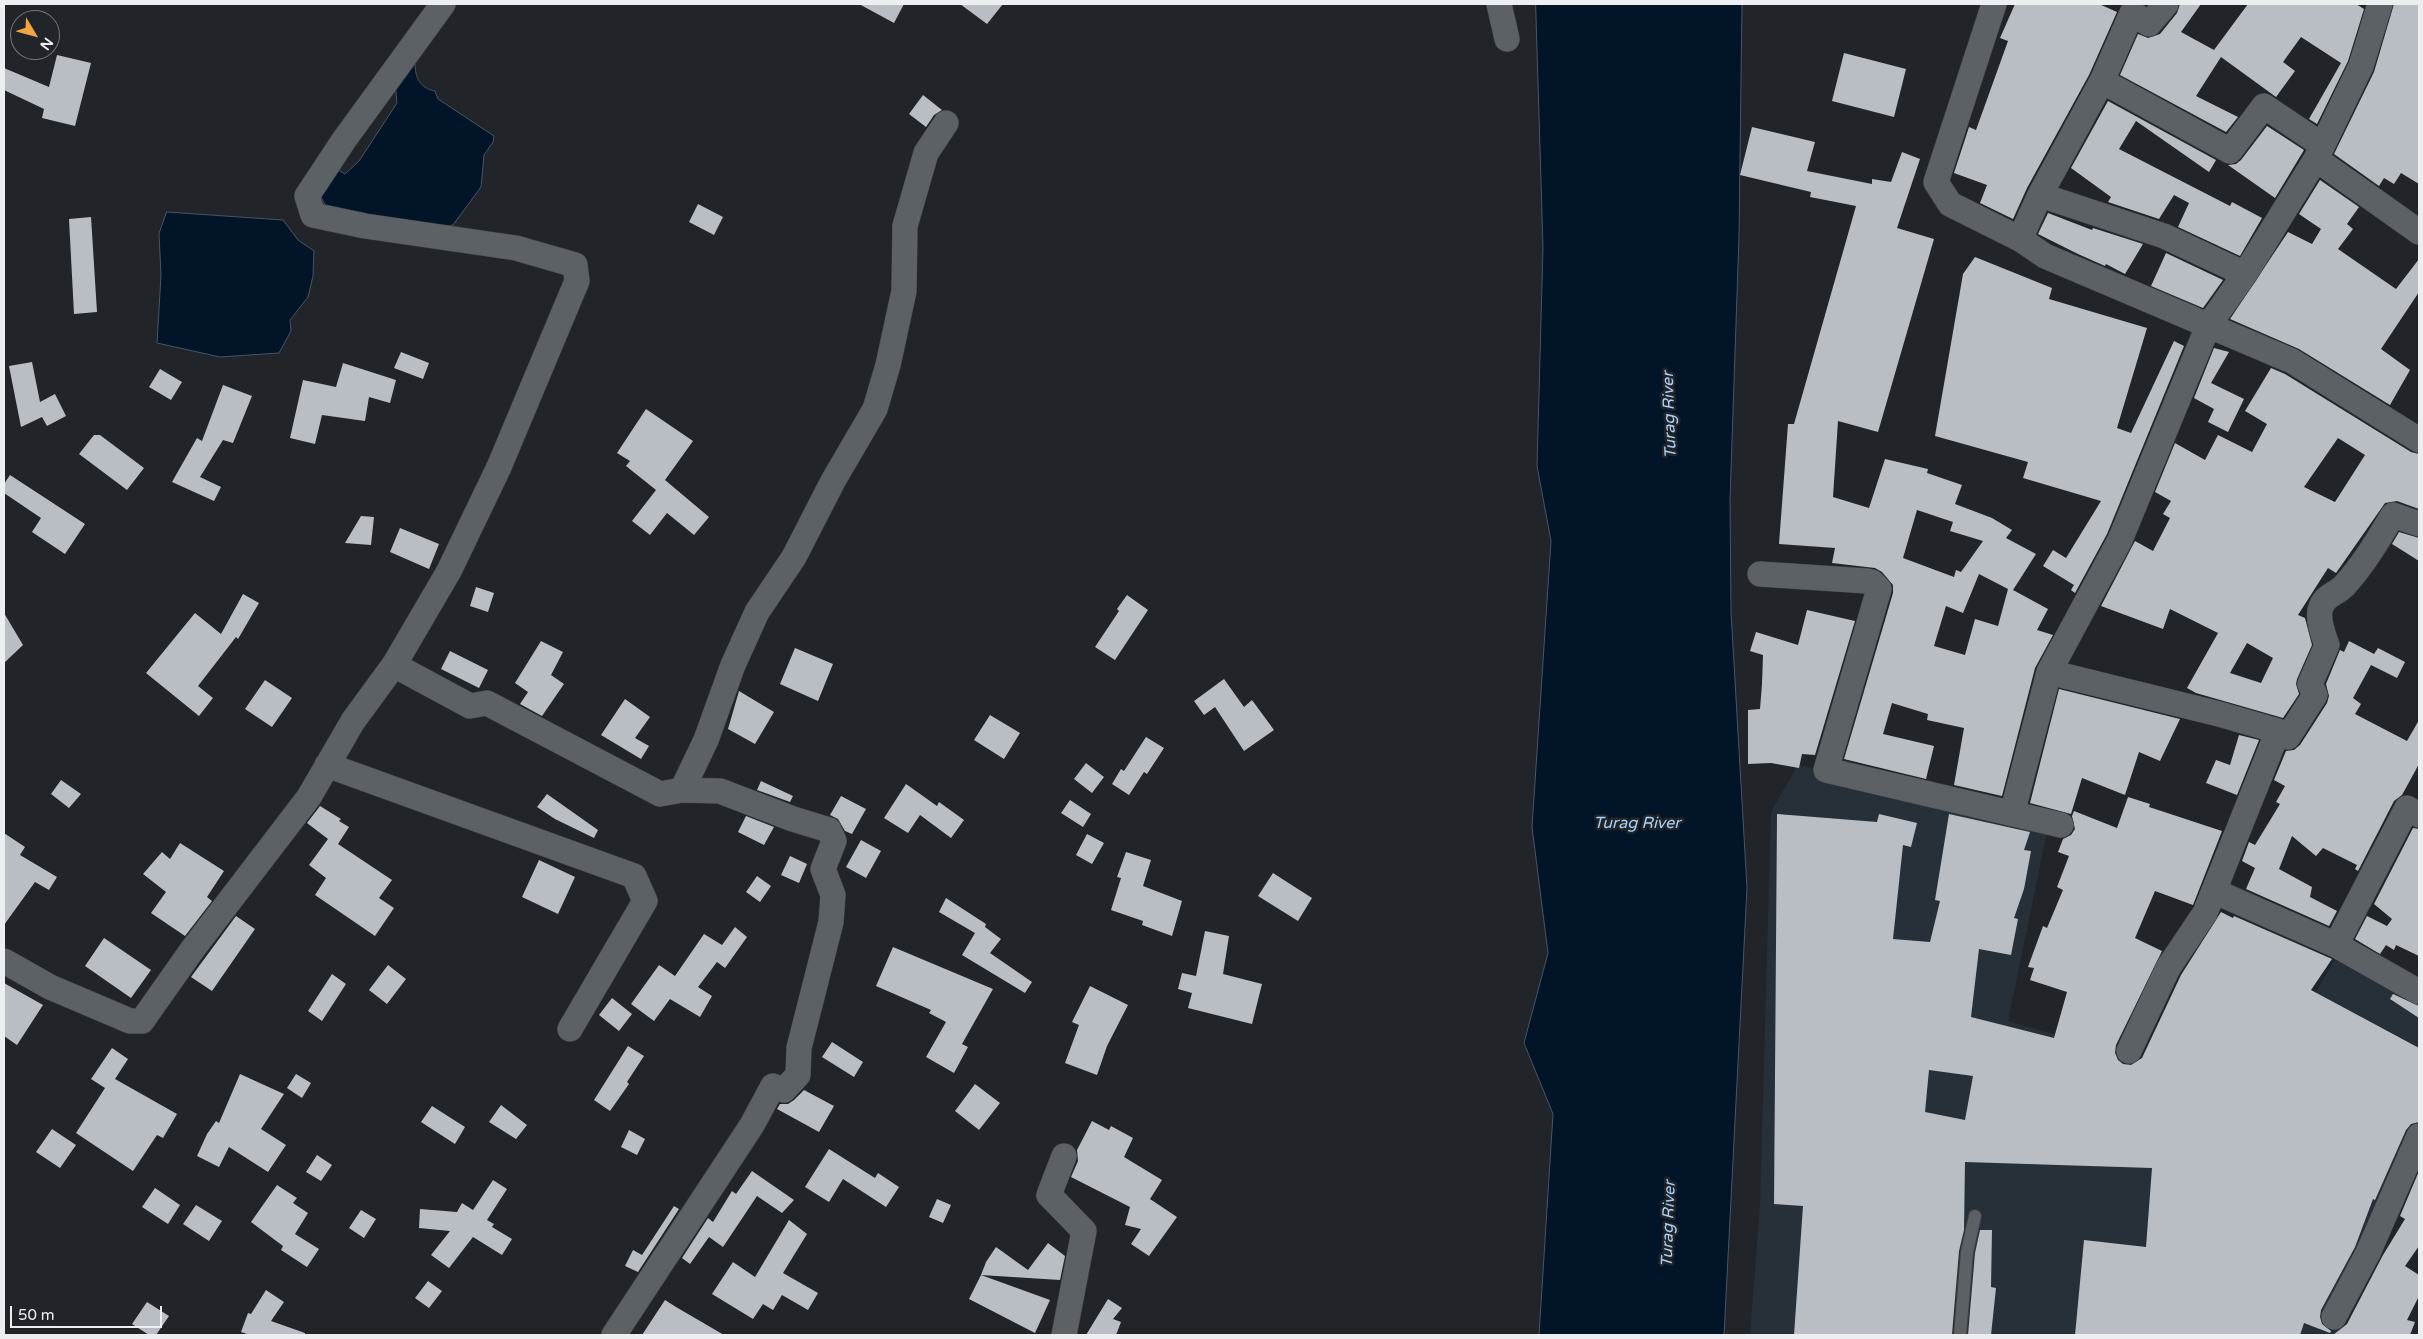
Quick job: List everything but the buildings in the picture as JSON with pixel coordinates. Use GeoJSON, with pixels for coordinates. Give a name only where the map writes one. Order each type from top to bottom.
{"type":"FeatureCollection","features":[{"type":"Feature","properties":{"kind":"street"},"geometry":{"type":"LineString","coordinates":[[4,961],[50,987],[130,1021],[142,1021],[192,950],[309,797],[353,721],[394,665],[450,571],[499,467],[577,281],[575,265],[516,248],[365,226],[314,215],[307,196],[344,140],[443,4]]}},
{"type":"Feature","properties":{"kind":"street"},"geometry":{"type":"LineString","coordinates":[[1499,4],[1507,39]]}},
{"type":"Feature","properties":{"kind":"street"},"geometry":{"type":"LineString","coordinates":[[1994,4],[1936,182],[1950,204],[2020,239],[2044,256],[2292,361],[2419,440]]}},
{"type":"Feature","properties":{"kind":"street"},"geometry":{"type":"LineString","coordinates":[[2020,239],[2040,195],[2102,81],[2132,13],[2149,24],[2166,4]]}},
{"type":"Feature","properties":{"kind":"street"},"geometry":{"type":"LineString","coordinates":[[2012,814],[2050,672],[2120,540],[2208,326],[2245,274],[2319,152],[2361,66],[2380,4]]}},
{"type":"Feature","properties":{"kind":"street"},"geometry":{"type":"LineString","coordinates":[[2102,81],[2230,151],[2264,106],[2419,232]]}},
{"type":"Feature","properties":{"kind":"street"},"geometry":{"type":"LineString","coordinates":[[682,790],[706,740],[733,666],[757,612],[794,557],[833,480],[875,409],[888,365],[904,291],[905,226],[926,153],[946,123]]}},
{"type":"Feature","properties":{"kind":"street"},"geometry":{"type":"LineString","coordinates":[[2040,195],[2164,236],[2245,274]]}},
{"type":"Feature","properties":{"kind":"street"},"geometry":{"type":"LineString","coordinates":[[2050,672],[2219,714],[2278,732],[2288,737],[2315,695],[2310,684],[2327,644],[2321,629],[2320,610],[2329,594],[2341,588],[2357,571],[2393,515],[2419,524]]}},
{"type":"Feature","properties":{"kind":"street"},"geometry":{"type":"LineString","coordinates":[[1760,574],[1866,581],[1872,582],[1879,589],[1826,770],[2061,825]]}},
{"type":"Feature","properties":{"kind":"street"},"geometry":{"type":"LineString","coordinates":[[394,665],[470,706],[488,703],[660,794],[682,790],[720,791],[793,820],[829,830],[834,841],[823,869],[833,895],[833,909],[827,943],[799,1048],[798,1075],[784,1090],[772,1086],[752,1125],[614,1335]]}},
{"type":"Feature","properties":{"kind":"street"},"geometry":{"type":"LineString","coordinates":[[2129,1051],[2168,968],[2206,913],[2278,732]]}},
{"type":"Feature","properties":{"kind":"street"},"geometry":{"type":"LineString","coordinates":[[328,765],[634,876],[645,901],[570,1029]]}},
{"type":"Feature","properties":{"kind":"street"},"geometry":{"type":"LineString","coordinates":[[2336,945],[2407,808],[2419,815]]}},
{"type":"Feature","properties":{"kind":"street"},"geometry":{"type":"LineString","coordinates":[[2214,891],[2336,945],[2419,992]]}},
{"type":"Feature","properties":{"kind":"street"},"geometry":{"type":"LineString","coordinates":[[2334,1317],[2368,1253],[2419,1136]]}},
{"type":"Feature","properties":{"kind":"street"},"geometry":{"type":"LineString","coordinates":[[1064,1156],[1048,1196],[1084,1231],[1064,1335]]}},
{"type":"Feature","properties":{"kind":"lane"},"geometry":{"type":"LineString","coordinates":[[1960,1335],[1967,1252],[1975,1216]]}},
{"type":"Feature","properties":{"kind":"shaded area"},"geometry":{"type":"Polygon","coordinates":[[[1798,765],[2050,818],[2008,1021],[2260,1093],[2343,944],[2419,994],[2419,1150],[2338,1335],[1750,1335],[1760,1204],[1771,812],[1798,765]]]}},
{"type":"Feature","properties":{"kind":"water","name":"Turag River"},"geometry":{"type":"Polygon","coordinates":[[[1536,4],[1742,4],[1739,236],[1730,499],[1731,612],[1747,888],[1724,1335],[1539,1335],[1553,1114],[1524,1043],[1548,953],[1532,827],[1551,541],[1537,466],[1543,248],[1536,4]]]}},
{"type":"Feature","properties":{"kind":"water"},"geometry":{"type":"Polygon","coordinates":[[[415,63],[417,78],[422,85],[435,91],[438,99],[494,136],[493,142],[484,155],[481,187],[453,225],[439,227],[327,209],[318,191],[335,168],[345,174],[359,161],[397,103],[395,82],[415,63]]]}},
{"type":"Feature","properties":{"kind":"water"},"geometry":{"type":"Polygon","coordinates":[[[167,212],[283,220],[298,240],[314,251],[313,276],[308,297],[290,320],[291,331],[279,353],[220,357],[157,343],[161,275],[159,234],[167,212]]]}}]}
